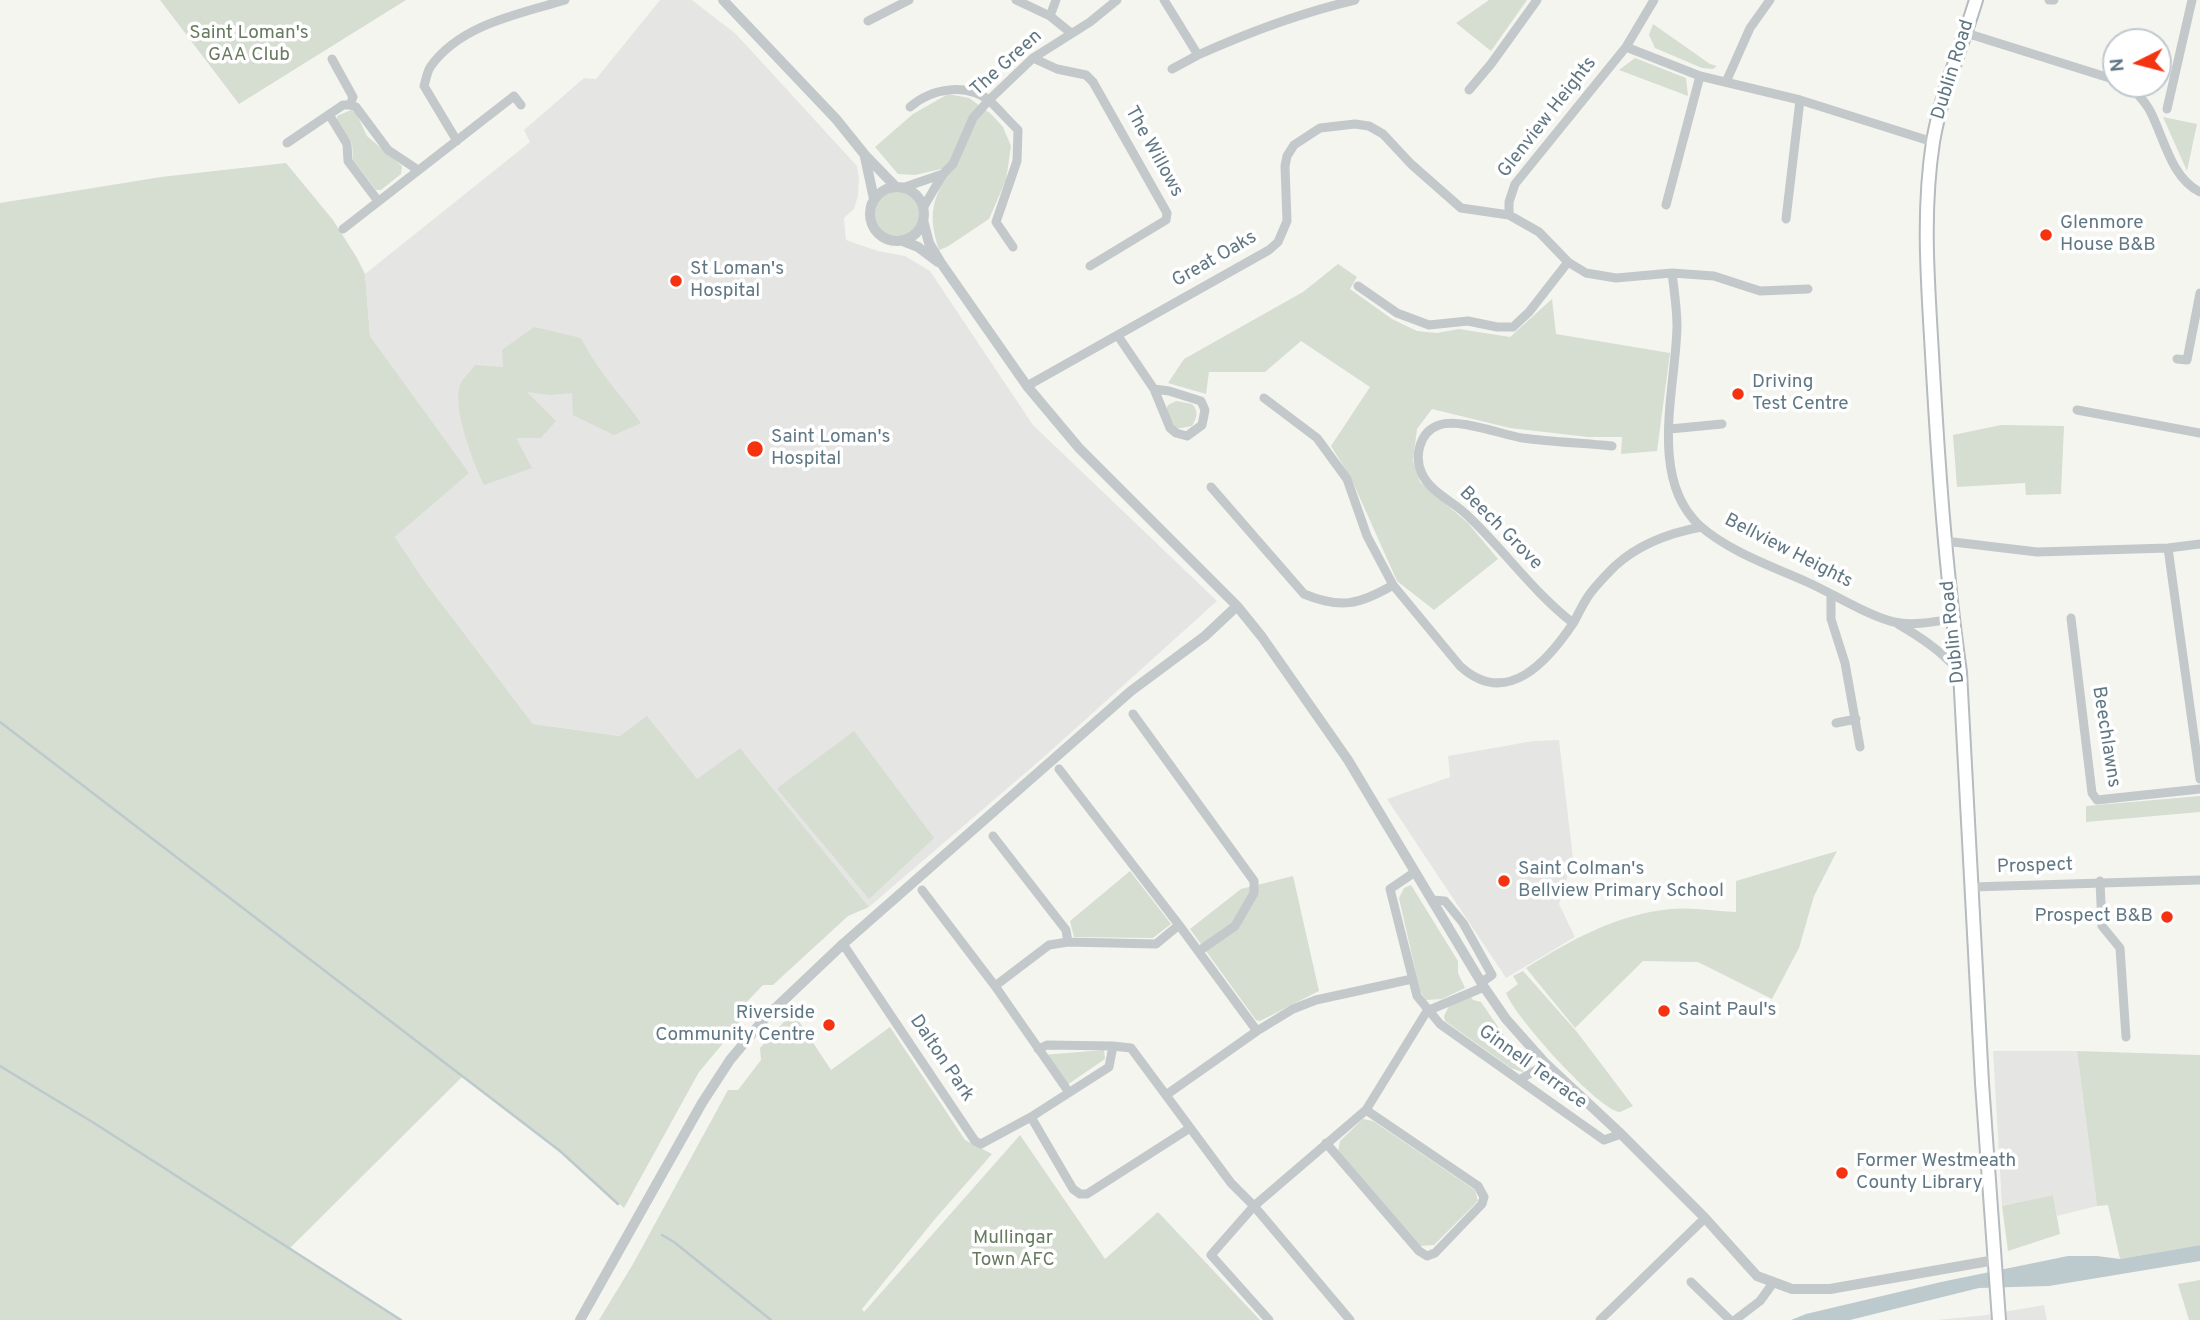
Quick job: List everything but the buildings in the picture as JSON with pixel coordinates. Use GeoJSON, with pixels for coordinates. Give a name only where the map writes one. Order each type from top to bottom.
{"type":"FeatureCollection","features":[{"type":"Feature","properties":{"kind":"main road","name":"Dublin Road"},"geometry":{"type":"LineString","coordinates":[[1976,0],[1949,80],[1933,142],[1926,205],[1927,263],[1937,444],[1952,620],[1960,672],[1999,1320]]}},
{"type":"Feature","properties":{"kind":"street"},"geometry":{"type":"LineString","coordinates":[[457,141],[424,86],[429,67],[447,48],[485,25],[565,0]]}},
{"type":"Feature","properties":{"kind":"street"},"geometry":{"type":"LineString","coordinates":[[723,0],[836,119],[865,155],[899,188],[915,195],[923,208],[929,243],[1027,386],[1079,448],[1237,606],[1262,637],[1348,760],[1506,1020],[1546,1064],[1705,1218],[1757,1276],[1792,1289],[1830,1289],[1995,1265]]}},
{"type":"Feature","properties":{"kind":"street"},"geometry":{"type":"LineString","coordinates":[[868,21],[909,0]]}},
{"type":"Feature","properties":{"kind":"street"},"geometry":{"type":"LineString","coordinates":[[1016,0],[1051,16],[1071,33]]}},
{"type":"Feature","properties":{"kind":"street"},"geometry":{"type":"LineString","coordinates":[[1051,16],[1056,0]]}},
{"type":"Feature","properties":{"kind":"street","name":"The Green"},"geometry":{"type":"LineString","coordinates":[[923,208],[943,174],[953,163],[973,118],[989,100],[1033,58],[1090,22],[1117,0]]}},
{"type":"Feature","properties":{"kind":"street"},"geometry":{"type":"LineString","coordinates":[[1164,0],[1198,55]]}},
{"type":"Feature","properties":{"kind":"street"},"geometry":{"type":"LineString","coordinates":[[1172,69],[1242,35],[1310,11],[1355,0]]}},
{"type":"Feature","properties":{"kind":"street"},"geometry":{"type":"LineString","coordinates":[[1469,90],[1537,0]]}},
{"type":"Feature","properties":{"kind":"street","name":"Glenview Heights"},"geometry":{"type":"LineString","coordinates":[[1509,215],[1508,202],[1515,184],[1626,47],[1654,0]]}},
{"type":"Feature","properties":{"kind":"street"},"geometry":{"type":"LineString","coordinates":[[1726,82],[1750,28],[1770,0]]}},
{"type":"Feature","properties":{"kind":"street"},"geometry":{"type":"LineString","coordinates":[[2167,109],[2192,0]]}},
{"type":"Feature","properties":{"kind":"street"},"geometry":{"type":"LineString","coordinates":[[1966,33],[2102,76]]}},
{"type":"Feature","properties":{"kind":"street"},"geometry":{"type":"LineString","coordinates":[[1626,47],[1700,76],[1800,100],[1933,142]]}},
{"type":"Feature","properties":{"kind":"street","name":"The Willows"},"geometry":{"type":"LineString","coordinates":[[1033,58],[1057,69],[1086,75],[1093,82],[1167,212],[1166,220],[1090,266]]}},
{"type":"Feature","properties":{"kind":"street"},"geometry":{"type":"LineString","coordinates":[[332,60],[354,97],[350,105]]}},
{"type":"Feature","properties":{"kind":"street"},"geometry":{"type":"LineString","coordinates":[[1666,205],[1700,76]]}},
{"type":"Feature","properties":{"kind":"street"},"geometry":{"type":"LineString","coordinates":[[910,107],[919,99],[941,90],[971,92],[989,100],[1018,130],[1017,160],[996,222],[1013,247]]}},
{"type":"Feature","properties":{"kind":"street"},"geometry":{"type":"LineString","coordinates":[[343,229],[514,96],[520,105]]}},
{"type":"Feature","properties":{"kind":"street"},"geometry":{"type":"LineString","coordinates":[[2139,98],[2148,108],[2179,173],[2189,185],[2200,192]]}},
{"type":"Feature","properties":{"kind":"street"},"geometry":{"type":"LineString","coordinates":[[1786,219],[1800,100]]}},
{"type":"Feature","properties":{"kind":"street"},"geometry":{"type":"LineString","coordinates":[[287,143],[343,106],[350,105],[356,107],[388,150],[418,170]]}},
{"type":"Feature","properties":{"kind":"street"},"geometry":{"type":"LineString","coordinates":[[330,116],[348,144],[348,161],[379,201]]}},
{"type":"Feature","properties":{"kind":"street","name":"Great Oaks"},"geometry":{"type":"LineString","coordinates":[[1027,386],[1269,250],[1278,242],[1287,221],[1287,156],[1294,145],[1320,128],[1355,124],[1370,126],[1383,134],[1461,208],[1509,215]]}},
{"type":"Feature","properties":{"kind":"street"},"geometry":{"type":"LineString","coordinates":[[865,155],[874,199],[870,212],[875,231],[885,239],[903,241],[918,247],[941,263]]}},
{"type":"Feature","properties":{"kind":"street"},"geometry":{"type":"LineString","coordinates":[[874,199],[883,191],[943,174]]}},
{"type":"Feature","properties":{"kind":"street"},"geometry":{"type":"LineString","coordinates":[[1509,215],[1539,232],[1568,262],[1586,273],[1616,278],[1672,273],[1714,276],[1760,291],[1808,289]]}},
{"type":"Feature","properties":{"kind":"street"},"geometry":{"type":"LineString","coordinates":[[903,241],[914,236],[923,220]]}},
{"type":"Feature","properties":{"kind":"street"},"geometry":{"type":"LineString","coordinates":[[1359,286],[1397,313],[1429,325],[1468,321],[1497,327],[1513,327],[1530,312],[1568,262]]}},
{"type":"Feature","properties":{"kind":"street","name":"Bellview Heights"},"geometry":{"type":"LineString","coordinates":[[1672,273],[1677,324],[1669,461],[1675,488],[1701,527],[1723,542],[1831,595],[1893,621],[1923,624],[1952,620]]}},
{"type":"Feature","properties":{"kind":"street"},"geometry":{"type":"LineString","coordinates":[[2177,359],[2187,360],[2197,323],[2200,293]]}},
{"type":"Feature","properties":{"kind":"street"},"geometry":{"type":"LineString","coordinates":[[1118,335],[1154,389],[1170,428],[1175,433],[1187,436],[1202,425],[1205,410],[1201,401],[1154,389]]}},
{"type":"Feature","properties":{"kind":"street"},"geometry":{"type":"LineString","coordinates":[[1265,398],[1317,438],[1347,479],[1367,536],[1393,585],[1460,666],[1469,674],[1485,681],[1506,683],[1522,679],[1534,671],[1573,623],[1587,598],[1616,565],[1670,533],[1701,527]]}},
{"type":"Feature","properties":{"kind":"street"},"geometry":{"type":"LineString","coordinates":[[2077,410],[2200,433]]}},
{"type":"Feature","properties":{"kind":"street","name":"Beech Grove"},"geometry":{"type":"LineString","coordinates":[[1573,623],[1553,608],[1471,518],[1435,491],[1423,476],[1418,461],[1420,448],[1425,433],[1440,425],[1451,424],[1479,427],[1521,438],[1612,446]]}},
{"type":"Feature","properties":{"kind":"street"},"geometry":{"type":"LineString","coordinates":[[1670,429],[1722,424]]}},
{"type":"Feature","properties":{"kind":"street"},"geometry":{"type":"LineString","coordinates":[[1211,487],[1304,594],[1321,602],[1346,605],[1370,599],[1393,585]]}},
{"type":"Feature","properties":{"kind":"street"},"geometry":{"type":"LineString","coordinates":[[1945,541],[2037,552],[2168,548],[2200,544]]}},
{"type":"Feature","properties":{"kind":"street"},"geometry":{"type":"LineString","coordinates":[[2168,548],[2200,779]]}},
{"type":"Feature","properties":{"kind":"street"},"geometry":{"type":"LineString","coordinates":[[1831,595],[1831,619],[1845,663],[1860,747]]}},
{"type":"Feature","properties":{"kind":"street"},"geometry":{"type":"LineString","coordinates":[[580,1320],[702,1103],[730,1060],[765,1018],[843,944],[1131,691],[1205,636],[1237,606]]}},
{"type":"Feature","properties":{"kind":"street","name":"Beechlawns"},"geometry":{"type":"LineString","coordinates":[[2071,618],[2092,793],[2097,800],[2200,789]]}},
{"type":"Feature","properties":{"kind":"street"},"geometry":{"type":"LineString","coordinates":[[1893,621],[1942,652],[1960,672]]}},
{"type":"Feature","properties":{"kind":"street"},"geometry":{"type":"LineString","coordinates":[[1133,714],[1254,881],[1254,893],[1235,926],[1199,951]]}},
{"type":"Feature","properties":{"kind":"street"},"geometry":{"type":"LineString","coordinates":[[1836,723],[1856,719]]}},
{"type":"Feature","properties":{"kind":"street"},"geometry":{"type":"LineString","coordinates":[[1059,768],[1257,1031]]}},
{"type":"Feature","properties":{"kind":"street"},"geometry":{"type":"LineString","coordinates":[[993,836],[1066,930],[1068,942]]}},
{"type":"Feature","properties":{"kind":"street"},"geometry":{"type":"LineString","coordinates":[[1415,872],[1390,889],[1417,996],[1427,1011]]}},
{"type":"Feature","properties":{"kind":"street","name":"Prospect"},"geometry":{"type":"LineString","coordinates":[[1972,887],[2200,880]]}},
{"type":"Feature","properties":{"kind":"street","name":"Prospect"},"geometry":{"type":"LineString","coordinates":[[2100,881],[2102,926],[2120,948],[2126,1037]]}},
{"type":"Feature","properties":{"kind":"street"},"geometry":{"type":"LineString","coordinates":[[922,890],[995,986],[1068,1091]]}},
{"type":"Feature","properties":{"kind":"street"},"geometry":{"type":"LineString","coordinates":[[995,986],[1049,945],[1068,942],[1156,944],[1179,925]]}},
{"type":"Feature","properties":{"kind":"street","name":"Dalton Park"},"geometry":{"type":"LineString","coordinates":[[843,944],[975,1141],[981,1144],[1031,1117],[1109,1067],[1113,1046]]}},
{"type":"Feature","properties":{"kind":"street"},"geometry":{"type":"LineString","coordinates":[[1166,1095],[1293,1009],[1316,1000],[1412,979]]}},
{"type":"Feature","properties":{"kind":"street"},"geometry":{"type":"LineString","coordinates":[[1269,1320],[1211,1255],[1254,1206],[1366,1110],[1427,1011],[1483,984]]}},
{"type":"Feature","properties":{"kind":"street","name":"Ginnell Terrace"},"geometry":{"type":"LineString","coordinates":[[1427,1011],[1440,1024],[1604,1140],[1621,1134]]}},
{"type":"Feature","properties":{"kind":"street"},"geometry":{"type":"LineString","coordinates":[[1038,1049],[1047,1045],[1131,1048],[1231,1183],[1254,1206],[1350,1320]]}},
{"type":"Feature","properties":{"kind":"street"},"geometry":{"type":"LineString","coordinates":[[1519,1080],[1546,1064]]}},
{"type":"Feature","properties":{"kind":"street"},"geometry":{"type":"LineString","coordinates":[[1326,1143],[1419,1251],[1427,1256],[1435,1253],[1482,1204],[1484,1197],[1478,1186],[1366,1110]]}},
{"type":"Feature","properties":{"kind":"street"},"geometry":{"type":"LineString","coordinates":[[1031,1117],[1073,1189],[1080,1194],[1087,1194],[1190,1128]]}},
{"type":"Feature","properties":{"kind":"street"},"geometry":{"type":"LineString","coordinates":[[1600,1320],[1705,1218]]}},
{"type":"Feature","properties":{"kind":"street"},"geometry":{"type":"LineString","coordinates":[[1691,1282],[1733,1320],[1760,1301],[1773,1283]]}},
{"type":"Feature","properties":{"kind":"shaded area","name":"Saint Loman's Hospital"},"geometry":{"type":"Polygon","coordinates":[[[660,0],[692,0],[736,34],[857,166],[858,196],[854,209],[844,218],[846,240],[878,251],[905,256],[930,271],[1033,425],[1217,601],[1045,756],[869,907],[740,748],[697,780],[647,717],[621,736],[533,724],[425,582],[395,537],[468,473],[370,336],[365,274],[530,142],[524,130],[584,78],[596,79],[660,0]]]}},
{"type":"Feature","properties":{"kind":"shaded area","name":"Saint Colman's Bellview Primary School"},"geometry":{"type":"Polygon","coordinates":[[[1559,740],[1573,858],[1559,904],[1575,937],[1506,978],[1387,799],[1450,777],[1448,756],[1533,741],[1559,740]]]}},
{"type":"Feature","properties":{"kind":"shaded area"},"geometry":{"type":"Polygon","coordinates":[[[1993,1051],[2077,1051],[2097,1206],[2057,1216],[2053,1195],[2002,1206],[1993,1051]]]}},
{"type":"Feature","properties":{"kind":"shaded area"},"geometry":{"type":"Polygon","coordinates":[[[2200,1245],[2200,1261],[2049,1286],[1979,1288],[1850,1320],[1791,1320],[1806,1314],[1941,1282],[2068,1256],[2120,1259],[2200,1245]]]}},
{"type":"Feature","properties":{"kind":"shaded area"},"geometry":{"type":"Polygon","coordinates":[[[2044,1305],[2047,1320],[1936,1320],[1986,1315],[2044,1305]]]}},
{"type":"Feature","properties":{"kind":"green space","name":"Saint Loman's GAA Club"},"geometry":{"type":"Polygon","coordinates":[[[160,0],[406,0],[239,104],[160,0]]]}},
{"type":"Feature","properties":{"kind":"green space"},"geometry":{"type":"Polygon","coordinates":[[[1489,0],[1527,0],[1491,51],[1456,23],[1489,0]]]}},
{"type":"Feature","properties":{"kind":"green space"},"geometry":{"type":"Polygon","coordinates":[[[1653,24],[1710,64],[1717,66],[1713,69],[1702,68],[1655,48],[1649,35],[1653,24]]]}},
{"type":"Feature","properties":{"kind":"green space"},"geometry":{"type":"Polygon","coordinates":[[[1635,58],[1686,78],[1688,96],[1619,70],[1635,58]]]}},
{"type":"Feature","properties":{"kind":"green space"},"geometry":{"type":"Polygon","coordinates":[[[948,94],[969,98],[991,114],[1003,127],[1011,146],[1006,180],[989,219],[939,250],[933,226],[934,207],[950,167],[915,175],[898,174],[875,147],[913,114],[948,94]]]}},
{"type":"Feature","properties":{"kind":"green space"},"geometry":{"type":"Polygon","coordinates":[[[351,110],[356,113],[367,136],[402,166],[401,174],[381,190],[376,190],[353,160],[352,143],[337,122],[337,116],[351,110]]]}},
{"type":"Feature","properties":{"kind":"green space"},"geometry":{"type":"Polygon","coordinates":[[[2163,117],[2197,124],[2187,171],[2163,117]]]}},
{"type":"Feature","properties":{"kind":"green space"},"geometry":{"type":"Polygon","coordinates":[[[286,163],[333,220],[365,274],[370,336],[469,473],[395,537],[425,582],[533,724],[620,736],[647,716],[697,779],[740,748],[869,907],[848,916],[773,985],[763,985],[735,1014],[740,1023],[699,1072],[624,1208],[560,1151],[463,1076],[289,1249],[401,1320],[0,1320],[0,203],[161,177],[286,163]]]}},
{"type":"Feature","properties":{"kind":"green space"},"geometry":{"type":"Polygon","coordinates":[[[897,191],[906,192],[913,198],[919,205],[919,223],[913,230],[906,236],[897,237],[888,236],[881,230],[875,223],[874,214],[875,205],[881,198],[888,192],[897,191]]]}},
{"type":"Feature","properties":{"kind":"green space"},"geometry":{"type":"Polygon","coordinates":[[[1338,264],[1357,277],[1350,289],[1392,319],[1417,331],[1437,333],[1459,329],[1510,337],[1552,299],[1556,334],[1670,353],[1657,451],[1621,454],[1622,437],[1588,437],[1510,428],[1432,409],[1417,429],[1413,461],[1420,482],[1468,523],[1498,559],[1434,610],[1397,581],[1351,478],[1331,446],[1370,387],[1301,341],[1265,372],[1209,372],[1206,394],[1168,383],[1184,359],[1303,292],[1338,264]]]}},
{"type":"Feature","properties":{"kind":"green space"},"geometry":{"type":"Polygon","coordinates":[[[534,327],[581,338],[601,371],[641,423],[614,435],[573,415],[572,393],[550,395],[527,392],[556,421],[541,438],[516,438],[532,468],[484,485],[469,449],[461,419],[458,393],[461,383],[475,365],[503,367],[502,350],[534,327]]]}},
{"type":"Feature","properties":{"kind":"green space"},"geometry":{"type":"Polygon","coordinates":[[[1176,401],[1192,404],[1196,410],[1192,426],[1176,429],[1166,410],[1168,405],[1176,401]]]}},
{"type":"Feature","properties":{"kind":"green space"},"geometry":{"type":"Polygon","coordinates":[[[2001,425],[2064,426],[2061,494],[2026,495],[2025,483],[1957,487],[1953,435],[2001,425]]]}},
{"type":"Feature","properties":{"kind":"green space"},"geometry":{"type":"Polygon","coordinates":[[[854,731],[934,838],[869,899],[778,790],[854,731]]]}},
{"type":"Feature","properties":{"kind":"green space"},"geometry":{"type":"Polygon","coordinates":[[[2200,796],[2200,812],[2086,822],[2086,806],[2200,796]]]}},
{"type":"Feature","properties":{"kind":"green space"},"geometry":{"type":"Polygon","coordinates":[[[1837,851],[1814,896],[1799,948],[1772,999],[1698,962],[1643,961],[1575,1028],[1526,968],[1577,938],[1632,916],[1679,909],[1736,912],[1736,881],[1837,851]]]}},
{"type":"Feature","properties":{"kind":"green space"},"geometry":{"type":"Polygon","coordinates":[[[1130,871],[1171,924],[1153,938],[1074,937],[1070,921],[1130,871]]]}},
{"type":"Feature","properties":{"kind":"green space"},"geometry":{"type":"Polygon","coordinates":[[[1293,876],[1319,991],[1260,1021],[1256,1020],[1190,929],[1241,889],[1293,876]]]}},
{"type":"Feature","properties":{"kind":"green space"},"geometry":{"type":"Polygon","coordinates":[[[1411,885],[1458,961],[1458,973],[1465,988],[1442,999],[1426,1000],[1420,991],[1399,898],[1404,888],[1411,885]]]}},
{"type":"Feature","properties":{"kind":"green space"},"geometry":{"type":"Polygon","coordinates":[[[1523,971],[1577,1032],[1633,1106],[1620,1112],[1609,1108],[1558,1061],[1524,1021],[1506,993],[1518,984],[1513,976],[1523,971]]]}},
{"type":"Feature","properties":{"kind":"green space"},"geometry":{"type":"Polygon","coordinates":[[[1471,997],[1481,1002],[1507,1040],[1531,1067],[1522,1072],[1511,1068],[1445,1021],[1444,1016],[1449,1006],[1471,997]]]}},
{"type":"Feature","properties":{"kind":"green space","name":"Mullingar Town AFC"},"geometry":{"type":"Polygon","coordinates":[[[793,1012],[831,1070],[890,1027],[965,1140],[992,1154],[862,1309],[864,1312],[1020,1135],[1105,1259],[1158,1212],[1260,1320],[599,1320],[633,1264],[728,1090],[738,1090],[761,1060],[760,1048],[793,1012]]]}},
{"type":"Feature","properties":{"kind":"green space"},"geometry":{"type":"Polygon","coordinates":[[[1104,1050],[1105,1059],[1064,1087],[1042,1055],[1104,1050]]]}},
{"type":"Feature","properties":{"kind":"green space"},"geometry":{"type":"Polygon","coordinates":[[[2077,1051],[2200,1055],[2200,1245],[2120,1259],[2108,1205],[2097,1206],[2077,1051]]]}},
{"type":"Feature","properties":{"kind":"green space"},"geometry":{"type":"Polygon","coordinates":[[[1363,1119],[1373,1121],[1475,1190],[1478,1201],[1434,1245],[1419,1246],[1338,1152],[1340,1141],[1363,1119]]]}},
{"type":"Feature","properties":{"kind":"green space"},"geometry":{"type":"Polygon","coordinates":[[[2053,1195],[2060,1234],[2008,1251],[2002,1206],[2053,1195]]]}},
{"type":"Feature","properties":{"kind":"green space"},"geometry":{"type":"Polygon","coordinates":[[[2200,1280],[2200,1320],[2189,1320],[2178,1284],[2200,1280]]]}},
{"type":"Feature","properties":{"kind":"waterway"},"geometry":{"type":"LineString","coordinates":[[0,722],[560,1151],[618,1204]]}},
{"type":"Feature","properties":{"kind":"waterway"},"geometry":{"type":"LineString","coordinates":[[0,1066],[94,1123],[401,1320]]}},
{"type":"Feature","properties":{"kind":"waterway"},"geometry":{"type":"LineString","coordinates":[[662,1235],[771,1320]]}},
{"type":"Feature","properties":{"kind":"place","name":"Glenmore House B&B"},"geometry":{"type":"Point","coordinates":[2046,235]}},
{"type":"Feature","properties":{"kind":"place","name":"St Loman's Hospital"},"geometry":{"type":"Point","coordinates":[676,281]}},
{"type":"Feature","properties":{"kind":"place","name":"Driving Test Centre"},"geometry":{"type":"Point","coordinates":[1738,394]}},
{"type":"Feature","properties":{"kind":"place","name":"Saint Loman's Hospital"},"geometry":{"type":"Point","coordinates":[755,449]}},
{"type":"Feature","properties":{"kind":"place","name":"Saint Colman's Bellview Primary School"},"geometry":{"type":"Point","coordinates":[1504,881]}},
{"type":"Feature","properties":{"kind":"place","name":"Prospect B&B"},"geometry":{"type":"Point","coordinates":[2167,917]}},
{"type":"Feature","properties":{"kind":"place","name":"Saint Paul's"},"geometry":{"type":"Point","coordinates":[1664,1011]}},
{"type":"Feature","properties":{"kind":"place","name":"Riverside Community Centre"},"geometry":{"type":"Point","coordinates":[829,1025]}},
{"type":"Feature","properties":{"kind":"place","name":"Former Westmeath County Library"},"geometry":{"type":"Point","coordinates":[1842,1173]}}]}
